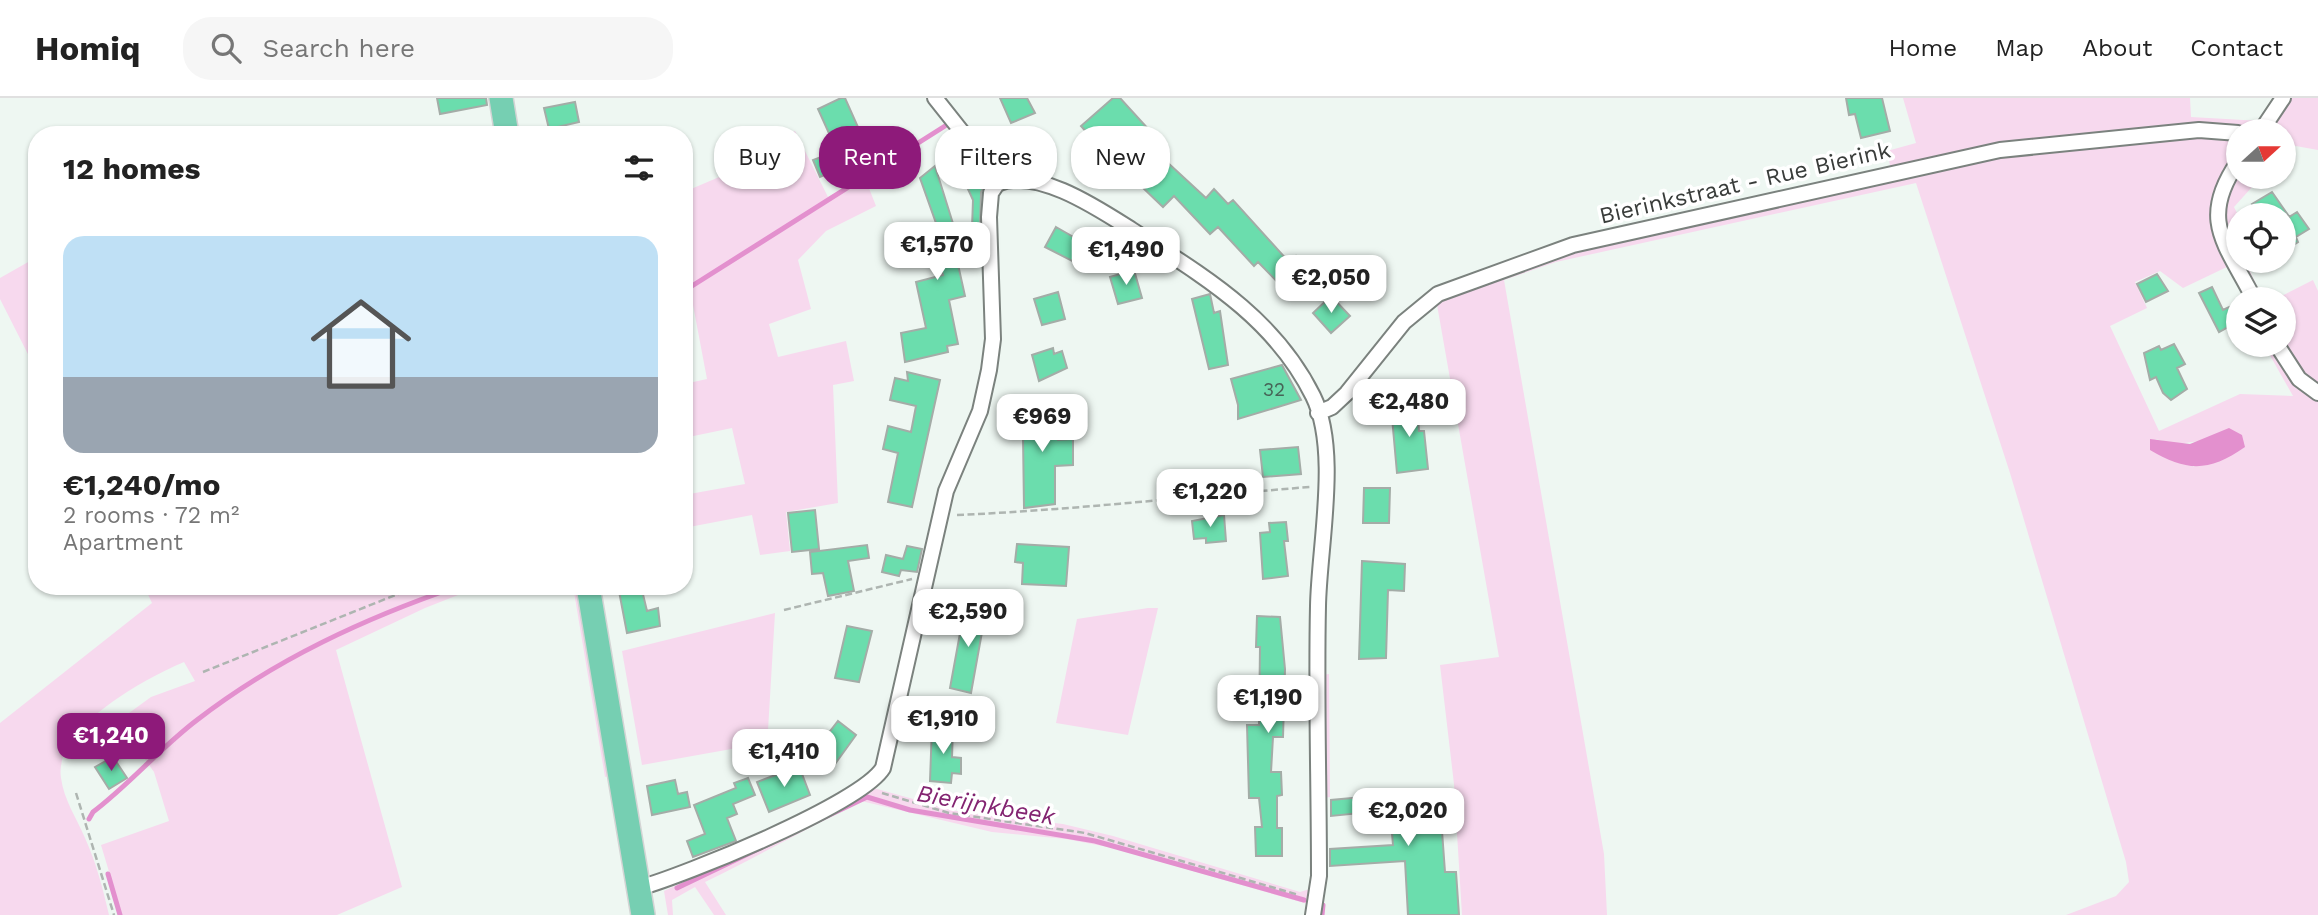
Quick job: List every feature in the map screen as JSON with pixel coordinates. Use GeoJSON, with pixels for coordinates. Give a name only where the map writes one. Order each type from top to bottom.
{"type":"FeatureCollection","features":[{"type":"Feature","properties":{"kind":"main road"},"geometry":{"type":"LineString","coordinates":[[501,98],[506,126]]}},
{"type":"Feature","properties":{"kind":"main road"},"geometry":{"type":"LineString","coordinates":[[590,595],[643,915]]}},
{"type":"Feature","properties":{"kind":"street"},"geometry":{"type":"LineString","coordinates":[[935,98],[958,126]]}},
{"type":"Feature","properties":{"kind":"street"},"geometry":{"type":"LineString","coordinates":[[2269,119],[2283,98]]}},
{"type":"Feature","properties":{"kind":"street","name":"Bierinkstraat - Rue Bierink"},"geometry":{"type":"LineString","coordinates":[[1318,413],[1332,407],[1347,393],[1404,322],[1438,294],[1573,245],[2000,150],[2199,130],[2226,132]]}},
{"type":"Feature","properties":{"kind":"street"},"geometry":{"type":"LineString","coordinates":[[2226,181],[2216,212],[2222,238],[2248,287]]}},
{"type":"Feature","properties":{"kind":"street"},"geometry":{"type":"LineString","coordinates":[[639,888],[674,878],[718,859],[865,787],[879,774],[886,759],[946,491],[980,411],[989,370],[993,339],[989,217],[994,189]]}},
{"type":"Feature","properties":{"kind":"street"},"geometry":{"type":"LineString","coordinates":[[1053,189],[1069,194],[1107,214],[1236,299],[1281,345],[1314,398],[1327,485],[1318,603],[1319,876],[1313,915]]}},
{"type":"Feature","properties":{"kind":"street"},"geometry":{"type":"LineString","coordinates":[[2285,357],[2299,379],[2318,393]]}},
{"type":"Feature","properties":{"kind":"path"},"geometry":{"type":"LineString","coordinates":[[940,515],[1054,510],[1164,497],[1327,485]]}},
{"type":"Feature","properties":{"kind":"path"},"geometry":{"type":"LineString","coordinates":[[784,610],[925,576]]}},
{"type":"Feature","properties":{"kind":"path"},"geometry":{"type":"LineString","coordinates":[[203,672],[396,595]]}},
{"type":"Feature","properties":{"kind":"path"},"geometry":{"type":"LineString","coordinates":[[865,787],[949,813],[1085,833],[1293,894],[1308,897],[1316,895]]}},
{"type":"Feature","properties":{"kind":"path"},"geometry":{"type":"LineString","coordinates":[[76,793],[114,915]]}},
{"type":"Feature","properties":{"kind":"shaded area"},"geometry":{"type":"Polygon","coordinates":[[[1903,98],[2190,98],[2191,117],[2226,119],[2226,189],[2250,189],[2238,203],[2226,203],[2226,267],[2183,288],[2160,271],[2135,282],[2147,308],[2110,326],[2159,431],[2240,394],[2293,396],[2271,357],[2296,357],[2296,289],[2313,280],[2318,291],[2318,915],[2066,915],[2116,896],[2129,882],[2126,862],[2010,473],[1916,183],[1556,262],[1504,280],[1604,854],[1607,915],[1462,915],[1454,784],[1440,665],[1499,657],[1436,299],[1560,254],[1891,170],[1887,151],[1916,143],[1903,98]],[[2155,439],[2194,467],[2201,441],[2176,444],[2155,439]]]}},
{"type":"Feature","properties":{"kind":"shaded area"},"geometry":{"type":"Polygon","coordinates":[[[2286,98],[2318,98],[2318,150],[2296,146],[2296,119],[2273,119],[2286,98]]]}},
{"type":"Feature","properties":{"kind":"shaded area"},"geometry":{"type":"Polygon","coordinates":[[[805,151],[819,179],[819,189],[824,189],[828,197],[844,189],[869,189],[876,206],[826,231],[798,260],[811,309],[769,324],[778,357],[846,341],[854,381],[833,385],[838,503],[786,512],[790,551],[760,555],[752,515],[693,526],[693,493],[745,484],[732,428],[693,436],[693,382],[707,379],[693,305],[693,188],[714,179],[714,189],[805,189],[805,151]]]}},
{"type":"Feature","properties":{"kind":"shaded area"},"geometry":{"type":"Polygon","coordinates":[[[28,262],[28,354],[0,299],[0,278],[28,262]]]}},
{"type":"Feature","properties":{"kind":"shaded area"},"geometry":{"type":"Polygon","coordinates":[[[2236,273],[2251,273],[2258,287],[2244,287],[2236,273]]]}},
{"type":"Feature","properties":{"kind":"shaded area"},"geometry":{"type":"Polygon","coordinates":[[[2229,428],[2242,435],[2245,447],[2209,465],[2175,462],[2150,450],[2150,439],[2190,444],[2229,428]]]}},
{"type":"Feature","properties":{"kind":"shaded area"},"geometry":{"type":"Polygon","coordinates":[[[148,595],[458,595],[336,650],[402,887],[337,915],[122,915],[101,845],[169,821],[154,772],[118,721],[151,697],[195,681],[184,662],[148,680],[105,707],[86,724],[62,759],[61,778],[65,794],[93,856],[109,915],[0,915],[0,723],[152,603],[148,595]]]}},
{"type":"Feature","properties":{"kind":"shaded area"},"geometry":{"type":"Polygon","coordinates":[[[575,595],[579,595],[610,776],[605,777],[575,595]]]}},
{"type":"Feature","properties":{"kind":"shaded area"},"geometry":{"type":"Polygon","coordinates":[[[1158,608],[1128,735],[1056,723],[1077,619],[1158,608]]]}},
{"type":"Feature","properties":{"kind":"shaded area"},"geometry":{"type":"Polygon","coordinates":[[[775,613],[767,747],[740,755],[737,748],[642,765],[622,651],[775,613]]]}},
{"type":"Feature","properties":{"kind":"shaded area"},"geometry":{"type":"Polygon","coordinates":[[[1329,674],[1330,797],[1324,798],[1321,675],[1329,674]]]}},
{"type":"Feature","properties":{"kind":"shaded area"},"geometry":{"type":"Polygon","coordinates":[[[870,787],[960,812],[1063,824],[1113,836],[1300,892],[1313,888],[1311,905],[1113,848],[1066,839],[992,832],[857,800],[870,787]]]}},
{"type":"Feature","properties":{"kind":"shaded area"},"geometry":{"type":"Polygon","coordinates":[[[851,802],[852,806],[705,882],[726,915],[714,915],[695,887],[672,900],[673,915],[668,915],[664,891],[851,802]]]}},
{"type":"Feature","properties":{"kind":"building"},"geometry":{"type":"Polygon","coordinates":[[[437,98],[486,98],[487,105],[440,114],[437,98]]]}},
{"type":"Feature","properties":{"kind":"building"},"geometry":{"type":"Polygon","coordinates":[[[845,98],[857,126],[826,126],[818,109],[845,98]]]}},
{"type":"Feature","properties":{"kind":"building"},"geometry":{"type":"Polygon","coordinates":[[[1000,98],[1027,98],[1035,113],[1011,123],[1000,98]]]}},
{"type":"Feature","properties":{"kind":"building"},"geometry":{"type":"Polygon","coordinates":[[[1113,98],[1120,98],[1146,126],[1081,126],[1113,98]]]}},
{"type":"Feature","properties":{"kind":"building"},"geometry":{"type":"Polygon","coordinates":[[[1846,98],[1882,98],[1890,131],[1861,138],[1855,114],[1849,115],[1846,98]]]}},
{"type":"Feature","properties":{"kind":"building"},"geometry":{"type":"Polygon","coordinates":[[[575,102],[579,122],[548,126],[544,108],[575,102]]]}},
{"type":"Feature","properties":{"kind":"building"},"geometry":{"type":"Polygon","coordinates":[[[819,158],[819,175],[813,160],[819,158]]]}},
{"type":"Feature","properties":{"kind":"building"},"geometry":{"type":"Polygon","coordinates":[[[1170,165],[1206,198],[1214,189],[1228,204],[1233,200],[1289,262],[1296,256],[1316,277],[1293,298],[1258,262],[1254,266],[1218,227],[1210,234],[1174,196],[1163,207],[1144,189],[1170,189],[1170,165]]]}},
{"type":"Feature","properties":{"kind":"building"},"geometry":{"type":"Polygon","coordinates":[[[935,166],[935,189],[942,189],[961,249],[955,251],[965,296],[949,300],[958,344],[947,346],[948,352],[905,362],[901,333],[926,328],[916,282],[943,275],[929,229],[937,226],[921,177],[935,166]]]}},
{"type":"Feature","properties":{"kind":"building"},"geometry":{"type":"Polygon","coordinates":[[[968,189],[982,189],[980,227],[972,228],[973,200],[968,189]]]}},
{"type":"Feature","properties":{"kind":"building"},"geometry":{"type":"Polygon","coordinates":[[[2272,192],[2280,203],[2254,203],[2272,192]]]}},
{"type":"Feature","properties":{"kind":"building"},"geometry":{"type":"Polygon","coordinates":[[[2296,213],[2309,229],[2296,237],[2296,213]]]}},
{"type":"Feature","properties":{"kind":"building"},"geometry":{"type":"Polygon","coordinates":[[[1056,227],[1089,246],[1080,265],[1045,247],[1056,227]]]}},
{"type":"Feature","properties":{"kind":"building"},"geometry":{"type":"Polygon","coordinates":[[[1134,270],[1142,298],[1118,304],[1110,277],[1134,270]]]}},
{"type":"Feature","properties":{"kind":"building"},"geometry":{"type":"Polygon","coordinates":[[[2157,274],[2168,291],[2146,302],[2137,284],[2157,274]]]}},
{"type":"Feature","properties":{"kind":"building"},"geometry":{"type":"Polygon","coordinates":[[[2212,287],[2223,310],[2226,308],[2226,328],[2219,332],[2199,293],[2212,287]]]}},
{"type":"Feature","properties":{"kind":"building"},"geometry":{"type":"Polygon","coordinates":[[[1058,292],[1065,319],[1042,325],[1034,299],[1058,292]]]}},
{"type":"Feature","properties":{"kind":"building"},"geometry":{"type":"Polygon","coordinates":[[[1210,294],[1214,313],[1220,311],[1228,365],[1209,369],[1192,299],[1210,294]]]}},
{"type":"Feature","properties":{"kind":"building"},"geometry":{"type":"Polygon","coordinates":[[[1331,296],[1350,316],[1331,333],[1313,313],[1331,296]]]}},
{"type":"Feature","properties":{"kind":"building"},"geometry":{"type":"Polygon","coordinates":[[[2174,344],[2185,364],[2177,368],[2187,389],[2171,400],[2163,393],[2156,377],[2150,380],[2144,353],[2159,346],[2161,350],[2174,344]]]}},
{"type":"Feature","properties":{"kind":"building"},"geometry":{"type":"Polygon","coordinates":[[[1053,348],[1054,354],[1062,351],[1067,368],[1039,381],[1032,355],[1053,348]]]}},
{"type":"Feature","properties":{"kind":"building"},"geometry":{"type":"Polygon","coordinates":[[[1282,365],[1301,400],[1238,419],[1238,405],[1231,379],[1282,365]]]}},
{"type":"Feature","properties":{"kind":"building"},"geometry":{"type":"Polygon","coordinates":[[[907,372],[940,380],[912,507],[888,502],[898,453],[883,449],[888,426],[911,432],[916,406],[890,400],[895,378],[908,381],[907,372]]]}},
{"type":"Feature","properties":{"kind":"building"},"geometry":{"type":"Polygon","coordinates":[[[1048,400],[1058,440],[1073,439],[1073,465],[1055,466],[1055,504],[1024,508],[1023,436],[1017,408],[1048,400]]]}},
{"type":"Feature","properties":{"kind":"building"},"geometry":{"type":"Polygon","coordinates":[[[1417,404],[1419,431],[1424,431],[1428,469],[1397,473],[1391,406],[1417,404]]]}},
{"type":"Feature","properties":{"kind":"building"},"geometry":{"type":"Polygon","coordinates":[[[1298,447],[1301,474],[1263,477],[1260,450],[1298,447]]]}},
{"type":"Feature","properties":{"kind":"building"},"geometry":{"type":"Polygon","coordinates":[[[1364,488],[1390,488],[1389,523],[1363,523],[1364,488]]]}},
{"type":"Feature","properties":{"kind":"building"},"geometry":{"type":"Polygon","coordinates":[[[815,510],[819,549],[792,552],[788,513],[815,510]]]}},
{"type":"Feature","properties":{"kind":"building"},"geometry":{"type":"Polygon","coordinates":[[[1224,515],[1226,541],[1206,543],[1206,538],[1194,539],[1192,521],[1224,515]]]}},
{"type":"Feature","properties":{"kind":"building"},"geometry":{"type":"Polygon","coordinates":[[[1286,522],[1288,541],[1284,541],[1288,576],[1263,579],[1260,533],[1270,532],[1269,523],[1286,522]]]}},
{"type":"Feature","properties":{"kind":"building"},"geometry":{"type":"Polygon","coordinates":[[[1017,544],[1069,547],[1066,586],[1022,584],[1023,563],[1015,562],[1017,544]]]}},
{"type":"Feature","properties":{"kind":"building"},"geometry":{"type":"Polygon","coordinates":[[[867,545],[869,558],[848,561],[854,591],[828,596],[823,573],[812,574],[810,552],[867,545]]]}},
{"type":"Feature","properties":{"kind":"building"},"geometry":{"type":"Polygon","coordinates":[[[907,546],[922,549],[917,572],[901,570],[899,576],[882,572],[886,555],[903,559],[907,546]]]}},
{"type":"Feature","properties":{"kind":"building"},"geometry":{"type":"Polygon","coordinates":[[[1362,561],[1405,564],[1404,591],[1388,590],[1386,658],[1359,659],[1362,561]]]}},
{"type":"Feature","properties":{"kind":"building"},"geometry":{"type":"Polygon","coordinates":[[[620,595],[643,595],[647,611],[658,608],[660,626],[627,633],[620,595]]]}},
{"type":"Feature","properties":{"kind":"building"},"geometry":{"type":"Polygon","coordinates":[[[965,606],[986,610],[971,693],[950,688],[965,606]]]}},
{"type":"Feature","properties":{"kind":"building"},"geometry":{"type":"Polygon","coordinates":[[[1257,616],[1280,617],[1285,669],[1283,737],[1273,737],[1271,772],[1281,772],[1282,795],[1277,796],[1277,828],[1282,828],[1282,856],[1256,856],[1255,827],[1262,827],[1259,798],[1249,798],[1247,725],[1259,725],[1260,647],[1256,647],[1257,616]]]}},
{"type":"Feature","properties":{"kind":"building"},"geometry":{"type":"Polygon","coordinates":[[[847,626],[872,631],[859,682],[835,678],[847,626]]]}},
{"type":"Feature","properties":{"kind":"building"},"geometry":{"type":"Polygon","coordinates":[[[838,721],[856,735],[835,764],[817,748],[838,721]]]}},
{"type":"Feature","properties":{"kind":"building"},"geometry":{"type":"Polygon","coordinates":[[[932,726],[953,728],[952,757],[961,758],[961,774],[952,773],[951,783],[930,781],[932,726]]]}},
{"type":"Feature","properties":{"kind":"building"},"geometry":{"type":"Polygon","coordinates":[[[113,757],[127,778],[109,789],[95,767],[113,757]]]}},
{"type":"Feature","properties":{"kind":"building"},"geometry":{"type":"Polygon","coordinates":[[[799,766],[810,795],[769,812],[757,782],[799,766]]]}},
{"type":"Feature","properties":{"kind":"building"},"geometry":{"type":"Polygon","coordinates":[[[748,778],[755,795],[733,804],[737,814],[727,818],[736,841],[693,857],[687,841],[705,834],[694,805],[736,788],[734,783],[748,778]]]}},
{"type":"Feature","properties":{"kind":"building"},"geometry":{"type":"Polygon","coordinates":[[[675,780],[678,794],[687,792],[690,807],[652,815],[647,786],[675,780]]]}},
{"type":"Feature","properties":{"kind":"building"},"geometry":{"type":"Polygon","coordinates":[[[1439,790],[1445,872],[1456,872],[1459,915],[1408,915],[1405,861],[1330,866],[1330,849],[1393,845],[1390,810],[1331,816],[1331,800],[1439,790]]]}},
{"type":"Feature","properties":{"kind":"waterway"},"geometry":{"type":"LineString","coordinates":[[693,285],[935,132]]}},
{"type":"Feature","properties":{"kind":"waterway"},"geometry":{"type":"LineString","coordinates":[[89,819],[93,812],[183,731],[227,698],[322,642],[433,595]]}},
{"type":"Feature","properties":{"kind":"waterway","name":"Bierijnkbeek"},"geometry":{"type":"LineString","coordinates":[[677,888],[867,797],[910,810],[1095,841],[1304,900]]}},
{"type":"Feature","properties":{"kind":"waterway"},"geometry":{"type":"LineString","coordinates":[[108,874],[120,915]]}},
{"type":"Feature","properties":{"kind":"waterway","name":"Bierijnkbeek"},"geometry":{"type":"LineString","coordinates":[[1322,915],[1323,905]]}}]}
